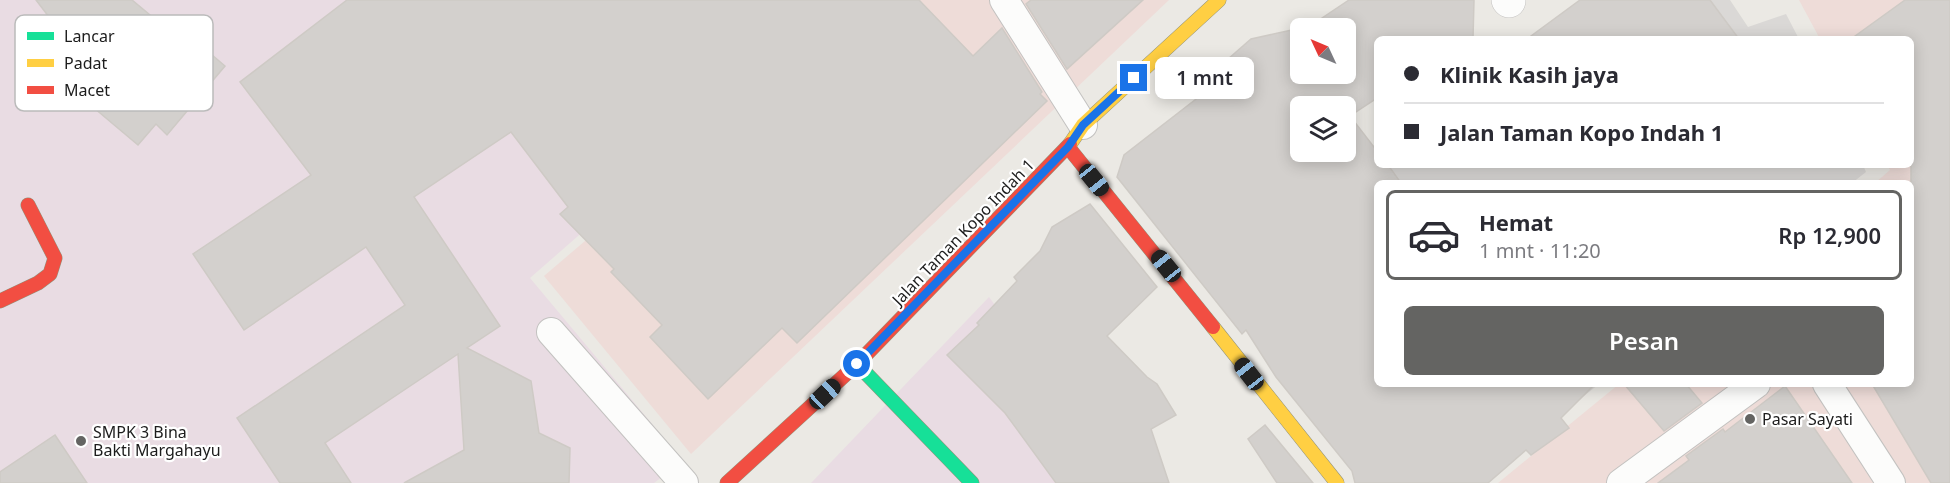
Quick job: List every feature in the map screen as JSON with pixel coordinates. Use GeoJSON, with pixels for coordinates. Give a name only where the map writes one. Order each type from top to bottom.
{"type":"FeatureCollection","features":[{"type":"Feature","properties":{"kind":"street","name":"Jalan Taman Kopo Indah 1"},"geometry":{"type":"LineString","coordinates":[[727,483],[857,364],[1076,136],[1219,0]]}},
{"type":"Feature","properties":{"kind":"street"},"geometry":{"type":"LineString","coordinates":[[1076,136],[1173,275],[1337,483]]}},
{"type":"Feature","properties":{"kind":"street"},"geometry":{"type":"LineString","coordinates":[[0,301],[38,284],[50,274],[55,258],[28,205]]}},
{"type":"Feature","properties":{"kind":"street"},"geometry":{"type":"LineString","coordinates":[[857,364],[972,483]]}},
{"type":"Feature","properties":{"kind":"lane"},"geometry":{"type":"LineString","coordinates":[[1004,0],[1076,136]]}},
{"type":"Feature","properties":{"kind":"lane"},"geometry":{"type":"LineString","coordinates":[[551,332],[684,483]]}},
{"type":"Feature","properties":{"kind":"lane"},"geometry":{"type":"LineString","coordinates":[[1621,483],[1752,387]]}},
{"type":"Feature","properties":{"kind":"lane"},"geometry":{"type":"LineString","coordinates":[[1829,387],[1891,483]]}},
{"type":"Feature","properties":{"kind":"shaded area"},"geometry":{"type":"Polygon","coordinates":[[[0,0],[848,0],[530,278],[683,461],[654,483],[0,483],[0,0]]]}},
{"type":"Feature","properties":{"kind":"shaded area"},"geometry":{"type":"Polygon","coordinates":[[[867,0],[1169,0],[691,454],[544,276],[867,0]]]}},
{"type":"Feature","properties":{"kind":"shaded area"},"geometry":{"type":"Polygon","coordinates":[[[1596,0],[1730,0],[1748,27],[1786,14],[1797,36],[1544,36],[1596,0]]]}},
{"type":"Feature","properties":{"kind":"shaded area"},"geometry":{"type":"Polygon","coordinates":[[[1799,0],[1950,0],[1912,180],[1878,180],[1890,170],[1889,168],[1914,168],[1914,36],[1818,36],[1799,0]]]}},
{"type":"Feature","properties":{"kind":"shaded area"},"geometry":{"type":"Polygon","coordinates":[[[1377,168],[1864,168],[1866,172],[1856,180],[1377,180],[1377,168]]]}},
{"type":"Feature","properties":{"kind":"shaded area"},"geometry":{"type":"Polygon","coordinates":[[[989,297],[1127,483],[811,483],[989,297]]]}},
{"type":"Feature","properties":{"kind":"shaded area"},"geometry":{"type":"Polygon","coordinates":[[[1375,387],[1595,387],[1475,483],[1374,483],[1375,387]]]}},
{"type":"Feature","properties":{"kind":"shaded area","name":"Pasar Sayati"},"geometry":{"type":"Polygon","coordinates":[[[1615,387],[1900,387],[1950,483],[1498,483],[1615,387]]]}},
{"type":"Feature","properties":{"kind":"building"},"geometry":{"type":"Polygon","coordinates":[[[36,0],[132,0],[150,15],[47,15],[36,0]]]}},
{"type":"Feature","properties":{"kind":"building"},"geometry":{"type":"Polygon","coordinates":[[[347,0],[919,0],[973,56],[1002,28],[1042,92],[1040,94],[1047,101],[797,343],[782,328],[708,399],[650,337],[662,325],[611,272],[614,269],[560,214],[568,207],[511,132],[414,197],[500,326],[467,348],[531,381],[539,433],[570,448],[569,483],[404,483],[464,450],[458,354],[325,443],[351,483],[280,483],[237,418],[405,305],[366,247],[244,330],[193,254],[311,175],[240,82],[347,0]]]}},
{"type":"Feature","properties":{"kind":"building"},"geometry":{"type":"Polygon","coordinates":[[[1031,0],[1143,0],[1067,69],[1026,4],[1031,0]]]}},
{"type":"Feature","properties":{"kind":"building"},"geometry":{"type":"Polygon","coordinates":[[[1349,0],[1474,0],[1473,36],[1374,36],[1374,100],[1356,112],[1356,96],[1290,96],[1290,162],[1356,162],[1356,124],[1374,147],[1374,168],[1390,168],[1399,180],[1374,180],[1374,387],[1592,387],[1561,418],[1569,428],[1531,455],[1526,450],[1488,483],[1355,483],[1352,471],[1276,377],[1246,330],[1242,334],[1117,177],[1124,155],[1227,75],[1220,66],[1251,39],[1290,30],[1290,84],[1356,84],[1356,18],[1322,18],[1349,0]]]}},
{"type":"Feature","properties":{"kind":"building"},"geometry":{"type":"Polygon","coordinates":[[[1580,0],[1710,0],[1737,36],[1531,36],[1580,0]]]}},
{"type":"Feature","properties":{"kind":"building"},"geometry":{"type":"Polygon","coordinates":[[[1905,0],[1950,0],[1950,483],[1931,483],[1874,387],[1914,387],[1914,180],[1911,180],[1911,168],[1914,168],[1914,36],[1855,36],[1905,0]]]}},
{"type":"Feature","properties":{"kind":"building"},"geometry":{"type":"Polygon","coordinates":[[[213,56],[225,66],[213,80],[213,56]]]}},
{"type":"Feature","properties":{"kind":"building"},"geometry":{"type":"Polygon","coordinates":[[[98,111],[187,111],[167,135],[156,124],[138,145],[98,111]]]}},
{"type":"Feature","properties":{"kind":"building"},"geometry":{"type":"Polygon","coordinates":[[[1090,204],[1157,287],[1107,336],[1147,377],[1157,384],[1176,415],[1151,429],[1169,483],[1056,483],[1005,413],[947,355],[979,325],[977,323],[1017,281],[1014,277],[1040,251],[1052,227],[1090,204]]]}},
{"type":"Feature","properties":{"kind":"building"},"geometry":{"type":"Polygon","coordinates":[[[1627,387],[1689,387],[1702,403],[1664,431],[1627,387]]]}},
{"type":"Feature","properties":{"kind":"building"},"geometry":{"type":"Polygon","coordinates":[[[1786,387],[1852,483],[1658,483],[1689,460],[1686,456],[1723,429],[1725,432],[1786,387]]]}},
{"type":"Feature","properties":{"kind":"building"},"geometry":{"type":"Polygon","coordinates":[[[1265,425],[1313,483],[1277,483],[1248,439],[1265,425]]]}},
{"type":"Feature","properties":{"kind":"building"},"geometry":{"type":"Polygon","coordinates":[[[55,435],[87,483],[0,483],[0,472],[55,435]]]}},
{"type":"Feature","properties":{"kind":"traffic: fast"},"geometry":{"type":"LineString","coordinates":[[857,364],[972,483]]}},
{"type":"Feature","properties":{"kind":"traffic: slow"},"geometry":{"type":"LineString","coordinates":[[1070,144],[1083,125],[1219,0]]}},
{"type":"Feature","properties":{"kind":"traffic: slow"},"geometry":{"type":"LineString","coordinates":[[1213,327],[1337,483]]}},
{"type":"Feature","properties":{"kind":"traffic: jam"},"geometry":{"type":"LineString","coordinates":[[727,483],[857,364],[1070,144]]}},
{"type":"Feature","properties":{"kind":"traffic: jam"},"geometry":{"type":"LineString","coordinates":[[1068,147],[1213,327]]}},
{"type":"Feature","properties":{"kind":"traffic: jam"},"geometry":{"type":"LineString","coordinates":[[0,301],[38,283],[50,274],[55,258],[28,205]]}},
{"type":"Feature","properties":{"kind":"place","name":"Pasar Sayati"},"geometry":{"type":"Point","coordinates":[1750,419]}},
{"type":"Feature","properties":{"kind":"place","name":"SMPK 3 Bina Bakti Margahayu"},"geometry":{"type":"Point","coordinates":[81,441]}},
{"type":"Feature","properties":{"kind":"route"},"geometry":{"type":"LineString","coordinates":[[857,364],[1068,147],[1083,125],[1134,78]]}}]}
